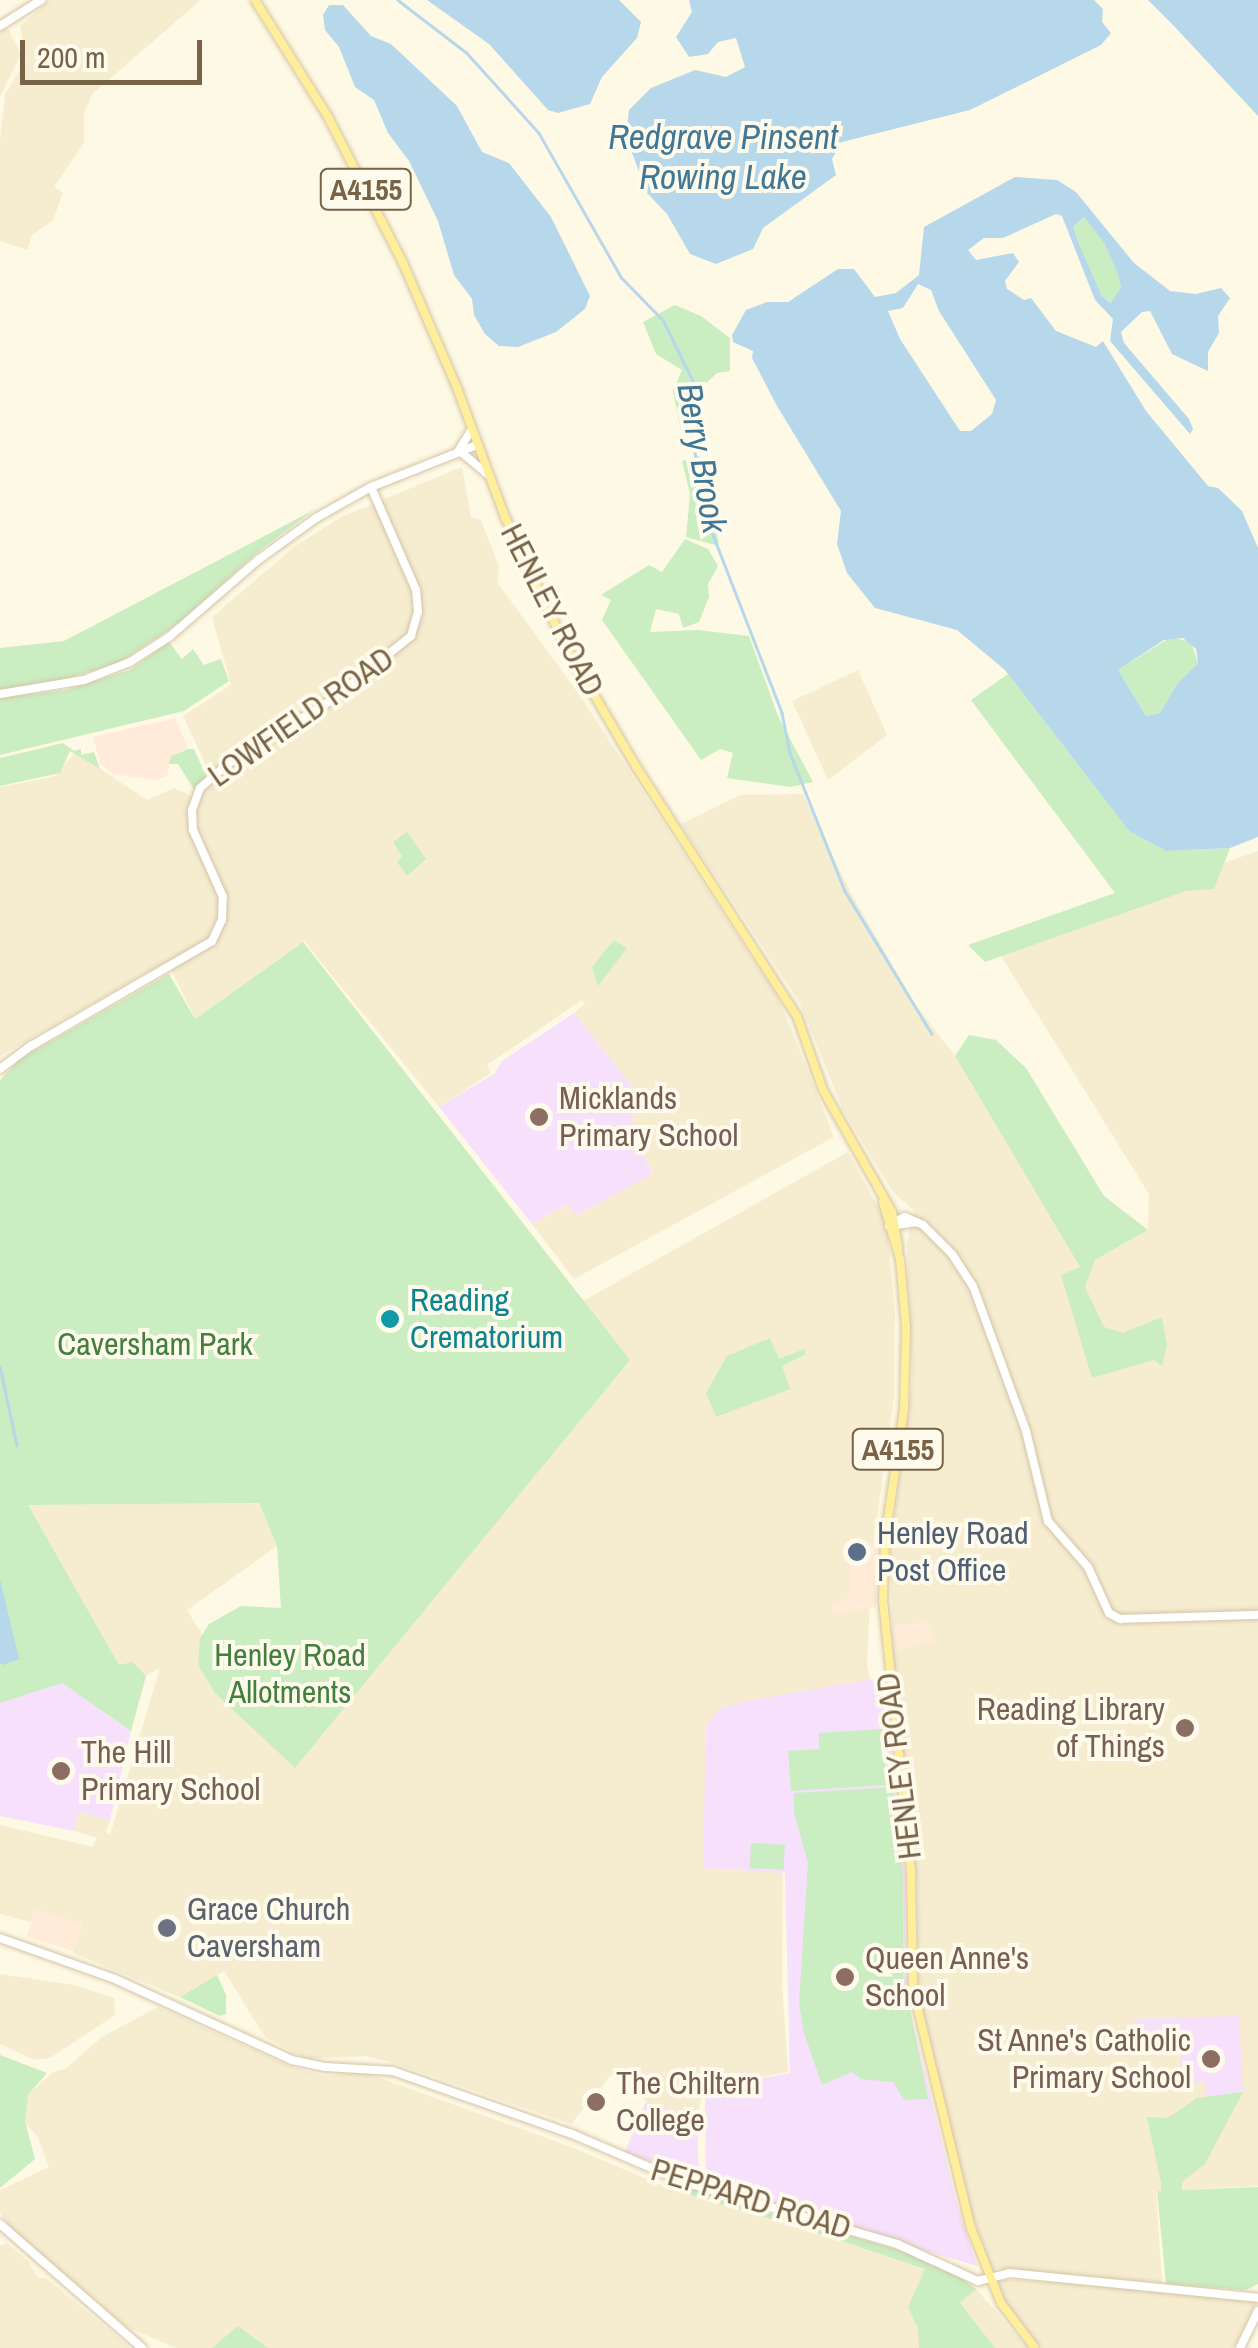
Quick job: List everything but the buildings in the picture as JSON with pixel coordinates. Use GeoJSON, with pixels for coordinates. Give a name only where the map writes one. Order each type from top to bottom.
{"type":"FeatureCollection","features":[{"type":"Feature","properties":{"kind":"main road","name":"HENLEY ROAD"},"geometry":{"type":"LineString","coordinates":[[255,0],[355,167],[440,347],[488,476],[566,647],[637,768],[796,1016],[823,1090],[883,1202],[889,1206],[898,1247],[906,1326],[904,1409],[885,1540],[883,1600],[911,1870],[913,1989],[961,2200],[988,2278]]}},
{"type":"Feature","properties":{"kind":"main road","name":"A4155"},"geometry":{"type":"LineString","coordinates":[[988,2278],[1001,2303],[1035,2348]]}},
{"type":"Feature","properties":{"kind":"street"},"geometry":{"type":"LineString","coordinates":[[0,26],[42,0]]}},
{"type":"Feature","properties":{"kind":"street"},"geometry":{"type":"LineString","coordinates":[[459,452],[472,429]]}},
{"type":"Feature","properties":{"kind":"street"},"geometry":{"type":"LineString","coordinates":[[0,694],[84,680],[130,662],[168,637],[296,531],[371,488],[477,445]]}},
{"type":"Feature","properties":{"kind":"street"},"geometry":{"type":"LineString","coordinates":[[459,452],[488,476]]}},
{"type":"Feature","properties":{"kind":"street","name":"LOWFIELD ROAD"},"geometry":{"type":"LineString","coordinates":[[0,1069],[212,941],[222,920],[223,897],[193,830],[192,810],[200,788],[226,765],[330,701],[410,636],[418,612],[416,590],[371,488]]}},
{"type":"Feature","properties":{"kind":"street"},"geometry":{"type":"LineString","coordinates":[[893,1224],[916,1222],[941,1242],[974,1286],[1020,1413],[1048,1521],[1088,1568],[1109,1613],[1120,1619],[1258,1616]]}},
{"type":"Feature","properties":{"kind":"street","name":"PEPPARD ROAD"},"geometry":{"type":"LineString","coordinates":[[0,1938],[115,1978],[304,2063],[394,2071],[572,2134],[684,2182],[898,2244],[975,2280],[1009,2273],[1258,2295]]}},
{"type":"Feature","properties":{"kind":"street"},"geometry":{"type":"LineString","coordinates":[[0,2224],[142,2348]]}},
{"type":"Feature","properties":{"kind":"street"},"geometry":{"type":"LineString","coordinates":[[1240,2348],[1258,2311]]}},
{"type":"Feature","properties":{"kind":"shaded area"},"geometry":{"type":"Polygon","coordinates":[[[50,0],[201,0],[92,94],[84,114],[84,143],[54,187],[63,193],[53,220],[32,235],[27,250],[0,241],[0,139],[5,95],[26,59],[20,26],[50,0]]]}},
{"type":"Feature","properties":{"kind":"shaded area"},"geometry":{"type":"Polygon","coordinates":[[[0,29],[8,29],[21,54],[0,97],[0,29]]]}},
{"type":"Feature","properties":{"kind":"shaded area"},"geometry":{"type":"Polygon","coordinates":[[[462,467],[471,517],[481,520],[499,567],[497,582],[578,693],[779,999],[834,1137],[574,1279],[532,1224],[569,1204],[577,1216],[652,1173],[632,1126],[634,1089],[574,1013],[585,1004],[582,1000],[487,1065],[491,1073],[439,1107],[304,941],[195,1019],[167,961],[0,1056],[0,787],[56,776],[75,752],[147,800],[174,788],[197,798],[211,776],[183,716],[231,685],[212,617],[294,547],[341,517],[462,467]]]}},
{"type":"Feature","properties":{"kind":"shaded area"},"geometry":{"type":"Polygon","coordinates":[[[858,670],[887,735],[828,780],[792,701],[858,670]]]}},
{"type":"Feature","properties":{"kind":"shaded area"},"geometry":{"type":"Polygon","coordinates":[[[175,718],[188,748],[171,756],[167,776],[156,780],[113,774],[100,763],[93,737],[175,718]]]}},
{"type":"Feature","properties":{"kind":"shaded area"},"geometry":{"type":"Polygon","coordinates":[[[803,794],[850,891],[914,1003],[955,1056],[1081,1268],[1148,1230],[1149,1194],[993,943],[1258,851],[1258,2186],[1156,2191],[1162,2283],[992,2268],[968,2204],[918,1989],[918,1884],[895,1704],[890,1552],[912,1381],[907,1243],[914,1211],[893,1192],[843,1110],[800,1003],[681,824],[740,795],[803,794]]]}},
{"type":"Feature","properties":{"kind":"shaded area","name":"Micklands Primary School"},"geometry":{"type":"Polygon","coordinates":[[[574,1013],[634,1089],[632,1126],[652,1174],[576,1216],[568,1204],[532,1224],[439,1107],[495,1073],[502,1061],[574,1013]]]}},
{"type":"Feature","properties":{"kind":"shaded area"},"geometry":{"type":"Polygon","coordinates":[[[848,1152],[887,1224],[895,1313],[894,1397],[872,1553],[867,1664],[877,1723],[784,1736],[782,1982],[788,2072],[704,2088],[697,2118],[646,2101],[611,2075],[571,2124],[366,2056],[307,2059],[265,2037],[224,1971],[180,1997],[73,1953],[82,1924],[35,1909],[31,1922],[0,1914],[0,1825],[93,1847],[97,1838],[74,1831],[79,1812],[110,1820],[106,1832],[110,1835],[160,1668],[146,1676],[133,1662],[119,1666],[27,1505],[259,1503],[277,1546],[187,1610],[202,1634],[200,1638],[295,1768],[629,1361],[583,1301],[848,1152]]]}},
{"type":"Feature","properties":{"kind":"shaded area"},"geometry":{"type":"Polygon","coordinates":[[[844,1541],[877,1546],[876,1607],[833,1615],[832,1604],[849,1597],[850,1563],[843,1562],[844,1541]]]}},
{"type":"Feature","properties":{"kind":"shaded area"},"geometry":{"type":"Polygon","coordinates":[[[928,1622],[935,1641],[893,1651],[893,1626],[928,1622]]]}},
{"type":"Feature","properties":{"kind":"shaded area","name":"Queen Anne's School"},"geometry":{"type":"Polygon","coordinates":[[[884,1677],[905,1874],[906,1970],[911,2015],[956,2201],[977,2266],[706,2185],[705,2089],[790,2073],[785,1873],[703,1868],[706,1727],[718,1709],[884,1677]]]}},
{"type":"Feature","properties":{"kind":"shaded area","name":"The Hill Primary School"},"geometry":{"type":"Polygon","coordinates":[[[62,1683],[131,1731],[110,1820],[79,1812],[74,1831],[0,1816],[0,1703],[62,1683]]]}},
{"type":"Feature","properties":{"kind":"shaded area"},"geometry":{"type":"Polygon","coordinates":[[[35,1909],[82,1923],[73,1951],[27,1937],[35,1909]]]}},
{"type":"Feature","properties":{"kind":"shaded area"},"geometry":{"type":"Polygon","coordinates":[[[0,1974],[74,1985],[114,1998],[115,2015],[50,2058],[34,2060],[0,2044],[0,1974]]]}},
{"type":"Feature","properties":{"kind":"shaded area"},"geometry":{"type":"Polygon","coordinates":[[[158,2007],[291,2067],[325,2076],[364,2072],[569,2146],[673,2190],[907,2259],[967,2292],[976,2289],[1028,2348],[176,2348],[127,2327],[15,2233],[0,2213],[0,2190],[49,2167],[37,2136],[19,2116],[19,2103],[53,2072],[65,2069],[102,2037],[158,2007]]]}},
{"type":"Feature","properties":{"kind":"shaded area","name":"St Anne's Catholic Primary School"},"geometry":{"type":"Polygon","coordinates":[[[1239,2016],[1243,2092],[1207,2097],[1204,2081],[1184,2086],[1177,2030],[1135,2037],[1133,2019],[1239,2016]]]}},
{"type":"Feature","properties":{"kind":"shaded area"},"geometry":{"type":"Polygon","coordinates":[[[646,2101],[697,2118],[699,2179],[625,2152],[646,2101]]]}},
{"type":"Feature","properties":{"kind":"shaded area"},"geometry":{"type":"Polygon","coordinates":[[[7,2243],[29,2262],[38,2278],[46,2278],[131,2348],[0,2348],[0,2246],[7,2243]]]}},
{"type":"Feature","properties":{"kind":"shaded area"},"geometry":{"type":"Polygon","coordinates":[[[999,2279],[1168,2290],[1257,2302],[1233,2348],[1042,2348],[1012,2314],[997,2285],[999,2279]]]}},
{"type":"Feature","properties":{"kind":"green space"},"geometry":{"type":"Polygon","coordinates":[[[1084,217],[1104,243],[1118,274],[1121,287],[1112,303],[1102,296],[1073,227],[1084,217]]]}},
{"type":"Feature","properties":{"kind":"green space"},"geometry":{"type":"Polygon","coordinates":[[[675,305],[701,316],[730,338],[730,371],[717,373],[704,385],[699,420],[681,431],[673,391],[682,370],[656,354],[643,322],[675,305]]]}},
{"type":"Feature","properties":{"kind":"green space"},"geometry":{"type":"Polygon","coordinates":[[[699,456],[706,466],[719,546],[686,537],[690,494],[682,461],[699,456]]]}},
{"type":"Feature","properties":{"kind":"green space"},"geometry":{"type":"Polygon","coordinates":[[[314,510],[260,550],[178,624],[118,663],[59,681],[0,690],[0,648],[64,641],[314,510]]]}},
{"type":"Feature","properties":{"kind":"green space"},"geometry":{"type":"Polygon","coordinates":[[[685,539],[708,549],[718,566],[708,584],[709,597],[699,622],[683,628],[679,614],[656,609],[650,632],[698,630],[749,636],[778,716],[813,782],[790,787],[727,778],[733,753],[720,749],[701,760],[602,620],[611,600],[601,595],[649,565],[662,572],[685,539]]]}},
{"type":"Feature","properties":{"kind":"green space"},"geometry":{"type":"Polygon","coordinates":[[[1171,637],[1191,642],[1198,663],[1177,684],[1160,713],[1146,716],[1118,670],[1171,637]]]}},
{"type":"Feature","properties":{"kind":"green space"},"geometry":{"type":"Polygon","coordinates":[[[169,642],[182,659],[193,649],[204,665],[221,659],[229,681],[184,711],[0,755],[0,698],[66,690],[130,670],[169,642]]]}},
{"type":"Feature","properties":{"kind":"green space"},"geometry":{"type":"Polygon","coordinates":[[[1008,674],[1129,831],[1166,851],[1230,848],[1214,889],[1186,891],[985,962],[968,945],[1115,893],[971,700],[1008,674]]]}},
{"type":"Feature","properties":{"kind":"green space"},"geometry":{"type":"Polygon","coordinates":[[[63,743],[74,751],[81,749],[81,755],[94,752],[100,769],[70,751],[60,773],[0,786],[0,758],[63,743]]]}},
{"type":"Feature","properties":{"kind":"green space"},"geometry":{"type":"Polygon","coordinates":[[[194,749],[207,778],[197,794],[178,764],[169,764],[171,756],[194,749]]]}},
{"type":"Feature","properties":{"kind":"green space"},"geometry":{"type":"Polygon","coordinates":[[[407,832],[426,859],[407,876],[397,862],[402,856],[393,842],[407,832]]]}},
{"type":"Feature","properties":{"kind":"green space"},"geometry":{"type":"Polygon","coordinates":[[[614,940],[627,948],[598,986],[592,967],[614,940]]]}},
{"type":"Feature","properties":{"kind":"green space"},"geometry":{"type":"Polygon","coordinates":[[[303,942],[630,1360],[295,1768],[215,1693],[198,1665],[200,1638],[209,1624],[241,1606],[281,1608],[277,1546],[259,1503],[28,1505],[119,1665],[133,1662],[146,1676],[131,1731],[62,1683],[0,1703],[0,1080],[20,1059],[169,974],[195,1019],[303,942]]]}},
{"type":"Feature","properties":{"kind":"green space"},"geometry":{"type":"Polygon","coordinates":[[[969,1035],[996,1040],[1026,1068],[1104,1196],[1148,1230],[1095,1260],[1085,1287],[1104,1327],[1123,1333],[1162,1317],[1167,1345],[1162,1366],[1154,1360],[1092,1378],[1061,1275],[1080,1267],[955,1056],[969,1035]]]}},
{"type":"Feature","properties":{"kind":"green space"},"geometry":{"type":"Polygon","coordinates":[[[770,1338],[779,1359],[804,1349],[806,1354],[782,1366],[790,1389],[716,1417],[706,1393],[727,1356],[770,1338]]]}},
{"type":"Feature","properties":{"kind":"green space"},"geometry":{"type":"Polygon","coordinates":[[[883,1729],[886,1785],[791,1791],[788,1751],[819,1749],[819,1733],[883,1729]]]}},
{"type":"Feature","properties":{"kind":"green space"},"geometry":{"type":"Polygon","coordinates":[[[893,1787],[903,1876],[903,1975],[928,2099],[904,2100],[893,2082],[861,2079],[852,2072],[822,2085],[804,2033],[799,2003],[808,1863],[794,1812],[794,1793],[893,1787]]]}},
{"type":"Feature","properties":{"kind":"green space"},"geometry":{"type":"Polygon","coordinates":[[[751,1843],[785,1845],[784,1870],[750,1868],[751,1843]]]}},
{"type":"Feature","properties":{"kind":"green space"},"geometry":{"type":"Polygon","coordinates":[[[217,1975],[226,1995],[226,2014],[220,2016],[180,1997],[217,1975]]]}},
{"type":"Feature","properties":{"kind":"green space"},"geometry":{"type":"Polygon","coordinates":[[[0,2055],[47,2073],[28,2095],[25,2121],[35,2159],[0,2188],[0,2055]]]}},
{"type":"Feature","properties":{"kind":"green space"},"geometry":{"type":"Polygon","coordinates":[[[1243,2092],[1205,2164],[1182,2182],[1182,2190],[1258,2187],[1258,2284],[1246,2290],[1166,2284],[1157,2191],[1161,2191],[1161,2183],[1147,2117],[1168,2118],[1197,2098],[1243,2092]]]}},
{"type":"Feature","properties":{"kind":"green space"},"geometry":{"type":"Polygon","coordinates":[[[675,2183],[780,2217],[781,2222],[673,2190],[675,2183]]]}},
{"type":"Feature","properties":{"kind":"green space"},"geometry":{"type":"Polygon","coordinates":[[[805,2223],[909,2253],[956,2274],[976,2289],[960,2303],[995,2348],[919,2348],[918,2328],[908,2307],[925,2269],[803,2228],[805,2223]]]}},
{"type":"Feature","properties":{"kind":"green space"},"geometry":{"type":"Polygon","coordinates":[[[238,2326],[268,2348],[212,2348],[238,2326]]]}},
{"type":"Feature","properties":{"kind":"water"},"geometry":{"type":"Polygon","coordinates":[[[427,0],[619,0],[641,22],[637,38],[602,77],[590,104],[558,113],[548,110],[489,44],[427,0]]]}},
{"type":"Feature","properties":{"kind":"water","name":"Redgrave Pinsent Rowing Lake"},"geometry":{"type":"Polygon","coordinates":[[[689,0],[1094,0],[1103,9],[1102,22],[1111,33],[1101,45],[970,110],[842,142],[832,159],[836,175],[763,228],[753,249],[716,264],[690,254],[667,214],[647,193],[626,137],[629,110],[651,88],[695,70],[726,77],[745,67],[736,38],[718,42],[708,54],[689,57],[676,37],[692,12],[689,0]]]}},
{"type":"Feature","properties":{"kind":"water"},"geometry":{"type":"Polygon","coordinates":[[[1148,0],[1258,0],[1258,116],[1173,25],[1148,0]]]}},
{"type":"Feature","properties":{"kind":"water"},"geometry":{"type":"Polygon","coordinates":[[[329,5],[343,5],[371,36],[391,44],[457,106],[482,152],[509,163],[551,217],[590,296],[585,309],[556,332],[518,347],[499,346],[485,334],[474,315],[472,299],[454,275],[438,221],[409,161],[388,133],[374,100],[355,87],[339,47],[325,30],[323,15],[329,5]]]}},
{"type":"Feature","properties":{"kind":"water"},"geometry":{"type":"Polygon","coordinates":[[[1015,177],[1057,180],[1076,192],[1134,263],[1170,291],[1196,294],[1221,288],[1230,298],[1218,316],[1219,333],[1208,352],[1208,371],[1172,354],[1150,311],[1142,312],[1121,332],[1124,343],[1189,419],[1193,429],[1190,434],[1110,341],[1113,319],[1095,300],[1062,216],[1056,214],[1003,238],[984,238],[968,250],[976,260],[1013,253],[1019,262],[1005,281],[1007,289],[1024,300],[1031,298],[1056,331],[1096,347],[1103,341],[1146,411],[1208,486],[1218,488],[1242,511],[1258,548],[1258,837],[1230,848],[1166,851],[1129,831],[1005,670],[957,630],[875,608],[847,573],[837,544],[841,511],[777,406],[752,358],[753,351],[733,342],[732,335],[746,310],[767,302],[788,302],[838,269],[854,269],[875,297],[896,293],[919,275],[924,227],[1015,177]],[[1084,217],[1073,227],[1102,296],[1111,303],[1121,287],[1118,274],[1104,243],[1084,217]],[[918,284],[903,308],[888,311],[900,339],[960,431],[971,431],[992,414],[996,400],[939,311],[931,290],[918,284]],[[1183,638],[1164,640],[1118,670],[1146,716],[1160,713],[1177,684],[1198,663],[1196,649],[1183,638]]]}},
{"type":"Feature","properties":{"kind":"water"},"geometry":{"type":"Polygon","coordinates":[[[0,1579],[19,1659],[4,1665],[0,1663],[0,1579]]]}},
{"type":"Feature","properties":{"kind":"waterway","name":"Berry Brook"},"geometry":{"type":"LineString","coordinates":[[398,0],[467,53],[539,133],[621,277],[663,320],[694,383],[693,440],[705,514],[782,713],[790,753],[845,891],[932,1034]]}},
{"type":"Feature","properties":{"kind":"waterway"},"geometry":{"type":"LineString","coordinates":[[0,1366],[17,1445]]}},
{"type":"Feature","properties":{"kind":"place","name":"Micklands Primary School"},"geometry":{"type":"Point","coordinates":[539,1117]}},
{"type":"Feature","properties":{"kind":"place","name":"Reading Crematorium"},"geometry":{"type":"Point","coordinates":[390,1319]}},
{"type":"Feature","properties":{"kind":"place","name":"Henley Road Post Office"},"geometry":{"type":"Point","coordinates":[857,1552]}},
{"type":"Feature","properties":{"kind":"place","name":"Reading Library of Things"},"geometry":{"type":"Point","coordinates":[1185,1728]}},
{"type":"Feature","properties":{"kind":"place","name":"The Hill Primary School"},"geometry":{"type":"Point","coordinates":[61,1771]}},
{"type":"Feature","properties":{"kind":"place","name":"Grace Church Caversham"},"geometry":{"type":"Point","coordinates":[167,1928]}},
{"type":"Feature","properties":{"kind":"place","name":"Queen Anne's School"},"geometry":{"type":"Point","coordinates":[845,1977]}},
{"type":"Feature","properties":{"kind":"place","name":"St Anne's Catholic Primary School"},"geometry":{"type":"Point","coordinates":[1211,2059]}},
{"type":"Feature","properties":{"kind":"place","name":"The Chiltern College"},"geometry":{"type":"Point","coordinates":[596,2102]}},
{"type":"Feature","properties":{"kind":"park label","name":"Caversham Park"},"geometry":{"type":"Point","coordinates":[155,1344]}},
{"type":"Feature","properties":{"kind":"park label","name":"Henley Road Allotments"},"geometry":{"type":"Point","coordinates":[290,1674]}}]}
